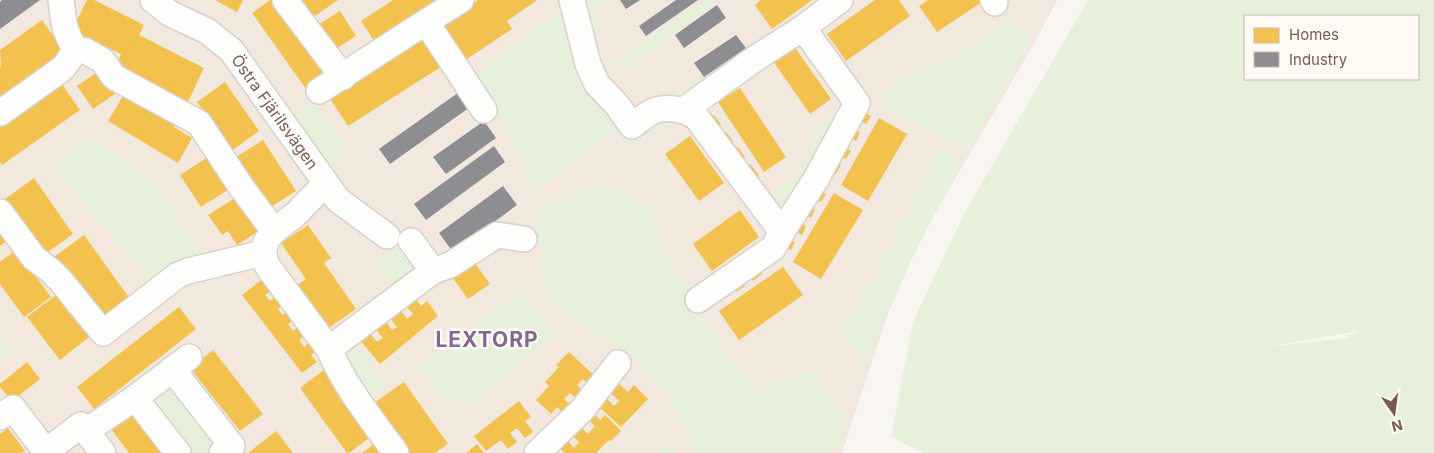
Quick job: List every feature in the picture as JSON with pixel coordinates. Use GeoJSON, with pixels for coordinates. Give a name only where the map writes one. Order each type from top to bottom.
{"type":"FeatureCollection","features":[{"type":"Feature","properties":{"kind":"street"},"geometry":{"type":"LineString","coordinates":[[61,0],[64,29],[76,50]]}},
{"type":"Feature","properties":{"kind":"street","name":"Östra Fjärilsvägen"},"geometry":{"type":"LineString","coordinates":[[153,0],[169,12],[207,31],[232,50],[338,200],[399,238],[433,271]]}},
{"type":"Feature","properties":{"kind":"street"},"geometry":{"type":"LineString","coordinates":[[285,0],[343,77]]}},
{"type":"Feature","properties":{"kind":"street"},"geometry":{"type":"LineString","coordinates":[[319,92],[461,0]]}},
{"type":"Feature","properties":{"kind":"street"},"geometry":{"type":"LineString","coordinates":[[684,110],[756,58],[804,28],[840,0]]}},
{"type":"Feature","properties":{"kind":"street"},"geometry":{"type":"LineString","coordinates":[[575,2],[588,64],[597,84],[617,105],[632,126],[655,110],[664,107],[684,110],[697,118],[782,232]]}},
{"type":"Feature","properties":{"kind":"street"},"geometry":{"type":"LineString","coordinates":[[426,22],[484,110]]}},
{"type":"Feature","properties":{"kind":"street"},"geometry":{"type":"LineString","coordinates":[[698,300],[773,248],[816,179],[857,103],[804,28]]}},
{"type":"Feature","properties":{"kind":"street"},"geometry":{"type":"LineString","coordinates":[[0,113],[64,68],[76,50]]}},
{"type":"Feature","properties":{"kind":"street"},"geometry":{"type":"LineString","coordinates":[[76,50],[86,51],[103,61],[114,76],[199,123],[242,188],[274,231]]}},
{"type":"Feature","properties":{"kind":"street"},"geometry":{"type":"LineString","coordinates":[[326,184],[297,213],[274,231],[264,246],[263,253],[268,267],[329,349],[337,368],[396,453]]}},
{"type":"Feature","properties":{"kind":"street"},"geometry":{"type":"LineString","coordinates":[[0,212],[34,258],[61,281],[103,333],[178,275],[263,253]]}},
{"type":"Feature","properties":{"kind":"street"},"geometry":{"type":"LineString","coordinates":[[329,349],[433,271],[450,265],[497,235],[524,239]]}},
{"type":"Feature","properties":{"kind":"street"},"geometry":{"type":"LineString","coordinates":[[0,417],[13,408],[45,452],[135,398],[180,363],[232,446],[222,453]]}},
{"type":"Feature","properties":{"kind":"street"},"geometry":{"type":"LineString","coordinates":[[537,453],[582,410],[618,363]]}},
{"type":"Feature","properties":{"kind":"street"},"geometry":{"type":"LineString","coordinates":[[135,398],[178,453]]}},
{"type":"Feature","properties":{"kind":"street"},"geometry":{"type":"LineString","coordinates":[[84,428],[103,453]]}},
{"type":"Feature","properties":{"kind":"shaded area"},"geometry":{"type":"Polygon","coordinates":[[[0,0],[1057,0],[1034,44],[921,237],[888,314],[842,453],[0,453],[0,0]]]}},
{"type":"Feature","properties":{"kind":"green space"},"geometry":{"type":"Polygon","coordinates":[[[592,0],[607,0],[594,9],[603,24],[594,29],[587,11],[592,0]]]}},
{"type":"Feature","properties":{"kind":"green space"},"geometry":{"type":"Polygon","coordinates":[[[705,0],[712,0],[715,5],[640,58],[632,61],[637,70],[634,72],[629,68],[613,64],[705,0]]]}},
{"type":"Feature","properties":{"kind":"green space"},"geometry":{"type":"Polygon","coordinates":[[[1088,0],[1434,0],[1434,453],[924,453],[891,437],[913,322],[964,214],[1088,0]],[[1358,331],[1267,347],[1345,338],[1358,331]]]}},
{"type":"Feature","properties":{"kind":"green space"},"geometry":{"type":"Polygon","coordinates":[[[568,11],[581,64],[617,130],[537,189],[532,187],[523,157],[494,111],[470,80],[529,33],[554,17],[568,11]]]}},
{"type":"Feature","properties":{"kind":"green space"},"geometry":{"type":"Polygon","coordinates":[[[1007,23],[1032,38],[967,150],[884,107],[883,99],[888,85],[959,54],[1007,23]]]}},
{"type":"Feature","properties":{"kind":"green space"},"geometry":{"type":"Polygon","coordinates":[[[746,49],[751,54],[687,100],[674,97],[746,49]]]}},
{"type":"Feature","properties":{"kind":"green space"},"geometry":{"type":"Polygon","coordinates":[[[313,101],[347,148],[333,172],[291,115],[313,101]]]}},
{"type":"Feature","properties":{"kind":"green space"},"geometry":{"type":"Polygon","coordinates":[[[847,101],[806,183],[797,169],[805,162],[815,131],[825,118],[847,101]]]}},
{"type":"Feature","properties":{"kind":"green space"},"geometry":{"type":"Polygon","coordinates":[[[659,112],[677,116],[632,147],[623,141],[659,112]]]}},
{"type":"Feature","properties":{"kind":"green space"},"geometry":{"type":"Polygon","coordinates":[[[92,138],[147,176],[208,260],[153,289],[139,262],[99,221],[52,165],[92,138]]]}},
{"type":"Feature","properties":{"kind":"green space"},"geometry":{"type":"Polygon","coordinates":[[[941,148],[961,161],[884,315],[867,367],[841,331],[871,282],[941,148]]]}},
{"type":"Feature","properties":{"kind":"green space"},"geometry":{"type":"Polygon","coordinates":[[[798,175],[805,186],[787,208],[772,204],[766,196],[798,175]]]}},
{"type":"Feature","properties":{"kind":"green space"},"geometry":{"type":"Polygon","coordinates":[[[594,186],[627,192],[651,208],[668,259],[723,350],[756,389],[814,370],[841,413],[840,444],[831,453],[696,453],[672,403],[638,359],[555,307],[542,270],[536,211],[594,186]]]}},
{"type":"Feature","properties":{"kind":"green space"},"geometry":{"type":"Polygon","coordinates":[[[403,245],[420,266],[394,289],[379,268],[378,262],[403,245]]]}},
{"type":"Feature","properties":{"kind":"green space"},"geometry":{"type":"Polygon","coordinates":[[[524,288],[538,313],[557,334],[473,405],[461,396],[447,405],[418,367],[524,288]]]}},
{"type":"Feature","properties":{"kind":"green space"},"geometry":{"type":"Polygon","coordinates":[[[0,336],[12,352],[0,361],[0,336]]]}},
{"type":"Feature","properties":{"kind":"green space"},"geometry":{"type":"Polygon","coordinates":[[[354,340],[386,385],[370,397],[343,364],[344,346],[354,340]]]}},
{"type":"Feature","properties":{"kind":"green space"},"geometry":{"type":"Polygon","coordinates":[[[171,379],[226,443],[214,453],[189,453],[145,401],[171,379]]]}},
{"type":"Feature","properties":{"kind":"green space"},"geometry":{"type":"Polygon","coordinates":[[[673,440],[676,453],[659,453],[673,440]]]}},
{"type":"Feature","properties":{"kind":"building: Homes"},"geometry":{"type":"Polygon","coordinates":[[[87,0],[94,0],[144,25],[139,35],[204,68],[187,104],[115,68],[121,54],[72,30],[87,0]]]}},
{"type":"Feature","properties":{"kind":"building: Homes"},"geometry":{"type":"Polygon","coordinates":[[[215,0],[243,0],[237,12],[215,0]]]}},
{"type":"Feature","properties":{"kind":"building: Homes"},"geometry":{"type":"Polygon","coordinates":[[[270,0],[280,0],[330,72],[306,89],[252,13],[270,0]]]}},
{"type":"Feature","properties":{"kind":"building: Homes"},"geometry":{"type":"Polygon","coordinates":[[[299,0],[338,0],[312,18],[299,0]]]}},
{"type":"Feature","properties":{"kind":"building: Homes"},"geometry":{"type":"Polygon","coordinates":[[[393,0],[450,0],[378,47],[361,21],[393,0]]]}},
{"type":"Feature","properties":{"kind":"building: Homes"},"geometry":{"type":"Polygon","coordinates":[[[478,0],[536,1],[507,21],[512,29],[464,61],[440,24],[478,0]]]}},
{"type":"Feature","properties":{"kind":"building: Homes"},"geometry":{"type":"Polygon","coordinates":[[[761,0],[812,0],[772,29],[755,5],[761,0]]]}},
{"type":"Feature","properties":{"kind":"building: Homes"},"geometry":{"type":"Polygon","coordinates":[[[875,0],[899,0],[910,16],[846,61],[827,34],[875,0]]]}},
{"type":"Feature","properties":{"kind":"building: Homes"},"geometry":{"type":"Polygon","coordinates":[[[928,0],[985,0],[937,32],[919,6],[928,0]]]}},
{"type":"Feature","properties":{"kind":"building: Homes"},"geometry":{"type":"Polygon","coordinates":[[[340,11],[356,36],[331,52],[315,27],[340,11]]]}},
{"type":"Feature","properties":{"kind":"building: Homes"},"geometry":{"type":"Polygon","coordinates":[[[42,20],[68,57],[0,106],[0,50],[42,20]]]}},
{"type":"Feature","properties":{"kind":"building: Homes"},"geometry":{"type":"Polygon","coordinates":[[[423,32],[444,65],[348,126],[327,94],[423,32]]]}},
{"type":"Feature","properties":{"kind":"building: Homes"},"geometry":{"type":"Polygon","coordinates":[[[794,46],[831,99],[810,114],[773,61],[794,46]]]}},
{"type":"Feature","properties":{"kind":"building: Homes"},"geometry":{"type":"Polygon","coordinates":[[[100,70],[116,93],[93,109],[77,86],[100,70]]]}},
{"type":"Feature","properties":{"kind":"building: Homes"},"geometry":{"type":"Polygon","coordinates":[[[59,80],[80,110],[2,165],[0,162],[0,121],[59,80]]]}},
{"type":"Feature","properties":{"kind":"building: Homes"},"geometry":{"type":"Polygon","coordinates":[[[225,82],[259,131],[231,151],[197,102],[225,82]]]}},
{"type":"Feature","properties":{"kind":"building: Homes"},"geometry":{"type":"Polygon","coordinates":[[[129,86],[181,117],[174,127],[192,138],[178,163],[108,121],[129,86]]]}},
{"type":"Feature","properties":{"kind":"building: Homes"},"geometry":{"type":"Polygon","coordinates":[[[740,88],[786,157],[764,172],[718,102],[740,88]]]}},
{"type":"Feature","properties":{"kind":"building: Homes"},"geometry":{"type":"Polygon","coordinates":[[[864,112],[871,116],[866,124],[859,120],[864,112]]]}},
{"type":"Feature","properties":{"kind":"building: Homes"},"geometry":{"type":"Polygon","coordinates":[[[714,115],[721,124],[718,127],[710,117],[714,115]]]}},
{"type":"Feature","properties":{"kind":"building: Homes"},"geometry":{"type":"Polygon","coordinates":[[[879,118],[907,134],[868,201],[841,185],[879,118]]]}},
{"type":"Feature","properties":{"kind":"building: Homes"},"geometry":{"type":"Polygon","coordinates":[[[853,128],[860,132],[856,141],[849,137],[853,128]]]}},
{"type":"Feature","properties":{"kind":"building: Homes"},"geometry":{"type":"Polygon","coordinates":[[[726,132],[733,141],[729,144],[722,135],[726,132]]]}},
{"type":"Feature","properties":{"kind":"building: Homes"},"geometry":{"type":"Polygon","coordinates":[[[690,136],[724,183],[699,201],[665,154],[690,136]]]}},
{"type":"Feature","properties":{"kind":"building: Homes"},"geometry":{"type":"Polygon","coordinates":[[[263,140],[296,191],[266,210],[233,159],[263,140]]]}},
{"type":"Feature","properties":{"kind":"building: Homes"},"geometry":{"type":"Polygon","coordinates":[[[738,147],[745,157],[741,160],[733,151],[738,147]]]}},
{"type":"Feature","properties":{"kind":"building: Homes"},"geometry":{"type":"Polygon","coordinates":[[[844,147],[851,151],[846,159],[839,155],[844,147]]]}},
{"type":"Feature","properties":{"kind":"building: Homes"},"geometry":{"type":"Polygon","coordinates":[[[208,157],[229,189],[201,207],[180,175],[208,157]]]}},
{"type":"Feature","properties":{"kind":"building: Homes"},"geometry":{"type":"Polygon","coordinates":[[[834,162],[841,165],[836,174],[829,170],[834,162]]]}},
{"type":"Feature","properties":{"kind":"building: Homes"},"geometry":{"type":"Polygon","coordinates":[[[750,164],[759,175],[755,178],[746,167],[750,164]]]}},
{"type":"Feature","properties":{"kind":"building: Homes"},"geometry":{"type":"Polygon","coordinates":[[[34,178],[73,234],[41,257],[1,202],[34,178]]]}},
{"type":"Feature","properties":{"kind":"building: Homes"},"geometry":{"type":"Polygon","coordinates":[[[819,190],[826,194],[821,202],[814,198],[819,190]]]}},
{"type":"Feature","properties":{"kind":"building: Homes"},"geometry":{"type":"Polygon","coordinates":[[[834,193],[863,210],[821,279],[793,262],[834,193]]]}},
{"type":"Feature","properties":{"kind":"building: Homes"},"geometry":{"type":"Polygon","coordinates":[[[240,195],[262,229],[237,245],[228,231],[222,235],[208,215],[240,195]]]}},
{"type":"Feature","properties":{"kind":"building: Homes"},"geometry":{"type":"Polygon","coordinates":[[[808,206],[815,209],[811,218],[804,214],[808,206]]]}},
{"type":"Feature","properties":{"kind":"building: Homes"},"geometry":{"type":"Polygon","coordinates":[[[740,210],[759,237],[712,271],[693,244],[740,210]]]}},
{"type":"Feature","properties":{"kind":"building: Homes"},"geometry":{"type":"Polygon","coordinates":[[[799,222],[806,226],[802,235],[794,231],[799,222]]]}},
{"type":"Feature","properties":{"kind":"building: Homes"},"geometry":{"type":"Polygon","coordinates":[[[0,223],[11,238],[0,246],[0,223]]]}},
{"type":"Feature","properties":{"kind":"building: Homes"},"geometry":{"type":"Polygon","coordinates":[[[308,225],[331,258],[324,263],[356,309],[327,329],[297,285],[306,279],[281,243],[308,225]]]}},
{"type":"Feature","properties":{"kind":"building: Homes"},"geometry":{"type":"Polygon","coordinates":[[[84,235],[130,299],[100,321],[54,257],[84,235]]]}},
{"type":"Feature","properties":{"kind":"building: Homes"},"geometry":{"type":"Polygon","coordinates":[[[788,238],[795,242],[791,250],[784,246],[788,238]]]}},
{"type":"Feature","properties":{"kind":"building: Homes"},"geometry":{"type":"Polygon","coordinates":[[[16,250],[51,297],[24,317],[0,284],[0,262],[16,250]]]}},
{"type":"Feature","properties":{"kind":"building: Homes"},"geometry":{"type":"Polygon","coordinates":[[[472,259],[490,284],[468,299],[450,274],[472,259]]]}},
{"type":"Feature","properties":{"kind":"building: Homes"},"geometry":{"type":"Polygon","coordinates":[[[783,267],[803,295],[739,340],[719,311],[783,267]]]}},
{"type":"Feature","properties":{"kind":"building: Homes"},"geometry":{"type":"Polygon","coordinates":[[[757,268],[762,274],[753,281],[749,274],[757,268]]]}},
{"type":"Feature","properties":{"kind":"building: Homes"},"geometry":{"type":"Polygon","coordinates":[[[268,275],[277,287],[265,295],[270,301],[281,292],[288,301],[278,309],[283,315],[292,308],[299,316],[288,324],[293,331],[303,323],[309,332],[299,340],[304,347],[314,339],[321,347],[311,355],[317,362],[302,373],[242,295],[268,275]]]}},
{"type":"Feature","properties":{"kind":"building: Homes"},"geometry":{"type":"Polygon","coordinates":[[[741,280],[745,286],[736,292],[732,285],[741,280]]]}},
{"type":"Feature","properties":{"kind":"building: Homes"},"geometry":{"type":"Polygon","coordinates":[[[61,291],[94,333],[60,360],[27,317],[61,291]]]}},
{"type":"Feature","properties":{"kind":"building: Homes"},"geometry":{"type":"Polygon","coordinates":[[[413,295],[421,306],[427,301],[438,316],[380,364],[358,338],[367,330],[377,342],[383,338],[373,326],[383,318],[392,330],[397,327],[387,314],[397,306],[407,319],[413,314],[403,303],[413,295]]]}},
{"type":"Feature","properties":{"kind":"building: Homes"},"geometry":{"type":"Polygon","coordinates":[[[179,307],[196,329],[94,409],[77,387],[179,307]]]}},
{"type":"Feature","properties":{"kind":"building: Homes"},"geometry":{"type":"Polygon","coordinates":[[[213,350],[263,414],[240,431],[190,368],[213,350]]]}},
{"type":"Feature","properties":{"kind":"building: Homes"},"geometry":{"type":"Polygon","coordinates":[[[569,352],[599,380],[592,388],[583,379],[577,385],[585,393],[578,400],[570,393],[564,399],[573,407],[565,415],[557,407],[551,414],[536,400],[549,386],[545,382],[559,367],[556,365],[569,352]]]}},
{"type":"Feature","properties":{"kind":"building: Homes"},"geometry":{"type":"Polygon","coordinates":[[[27,362],[40,379],[12,401],[0,387],[0,384],[27,362]]]}},
{"type":"Feature","properties":{"kind":"building: Homes"},"geometry":{"type":"Polygon","coordinates":[[[328,367],[376,433],[349,453],[347,453],[300,388],[328,367]]]}},
{"type":"Feature","properties":{"kind":"building: Homes"},"geometry":{"type":"Polygon","coordinates":[[[404,382],[448,444],[435,453],[405,453],[371,405],[404,382]]]}},
{"type":"Feature","properties":{"kind":"building: Homes"},"geometry":{"type":"Polygon","coordinates":[[[618,383],[628,392],[634,385],[648,399],[621,427],[597,405],[605,397],[614,406],[619,401],[610,392],[618,383]]]}},
{"type":"Feature","properties":{"kind":"building: Homes"},"geometry":{"type":"Polygon","coordinates":[[[519,401],[531,417],[525,421],[533,432],[525,438],[517,428],[510,433],[517,442],[508,449],[501,440],[486,451],[474,436],[519,401]]]}},
{"type":"Feature","properties":{"kind":"building: Homes"},"geometry":{"type":"Polygon","coordinates":[[[589,409],[600,420],[605,415],[621,431],[596,453],[565,453],[557,446],[565,438],[574,448],[579,442],[570,433],[578,425],[588,434],[595,426],[583,415],[589,409]]]}},
{"type":"Feature","properties":{"kind":"building: Homes"},"geometry":{"type":"Polygon","coordinates":[[[134,413],[165,453],[129,453],[112,430],[134,413]]]}},
{"type":"Feature","properties":{"kind":"building: Homes"},"geometry":{"type":"Polygon","coordinates":[[[8,428],[25,451],[22,453],[0,453],[0,434],[8,428]]]}},
{"type":"Feature","properties":{"kind":"building: Homes"},"geometry":{"type":"Polygon","coordinates":[[[276,431],[293,453],[248,453],[276,431]]]}},
{"type":"Feature","properties":{"kind":"building: Homes"},"geometry":{"type":"Polygon","coordinates":[[[379,440],[389,453],[362,453],[379,440]]]}},
{"type":"Feature","properties":{"kind":"building: Homes"},"geometry":{"type":"Polygon","coordinates":[[[477,444],[484,453],[466,453],[477,444]]]}},
{"type":"Feature","properties":{"kind":"building: Industry"},"geometry":{"type":"Polygon","coordinates":[[[2,0],[40,0],[0,29],[0,2],[2,0]]]}},
{"type":"Feature","properties":{"kind":"building: Industry"},"geometry":{"type":"Polygon","coordinates":[[[620,0],[640,0],[626,9],[620,0]]]}},
{"type":"Feature","properties":{"kind":"building: Industry"},"geometry":{"type":"Polygon","coordinates":[[[676,0],[698,0],[646,36],[639,26],[676,0]]]}},
{"type":"Feature","properties":{"kind":"building: Industry"},"geometry":{"type":"Polygon","coordinates":[[[717,5],[726,18],[684,48],[675,35],[717,5]]]}},
{"type":"Feature","properties":{"kind":"building: Industry"},"geometry":{"type":"Polygon","coordinates":[[[736,35],[746,48],[704,77],[694,63],[736,35]]]}},
{"type":"Feature","properties":{"kind":"building: Industry"},"geometry":{"type":"Polygon","coordinates":[[[462,90],[473,105],[390,164],[379,149],[462,90]]]}},
{"type":"Feature","properties":{"kind":"building: Industry"},"geometry":{"type":"Polygon","coordinates":[[[484,121],[496,138],[446,174],[433,157],[484,121]]]}},
{"type":"Feature","properties":{"kind":"building: Industry"},"geometry":{"type":"Polygon","coordinates":[[[494,146],[505,162],[426,220],[414,204],[494,146]]]}},
{"type":"Feature","properties":{"kind":"building: Industry"},"geometry":{"type":"Polygon","coordinates":[[[503,186],[517,205],[453,252],[439,233],[503,186]]]}},
{"type":"Feature","properties":{"kind":"district","name":"LEXTORP"},"geometry":{"type":"Point","coordinates":[487,339]}}]}
